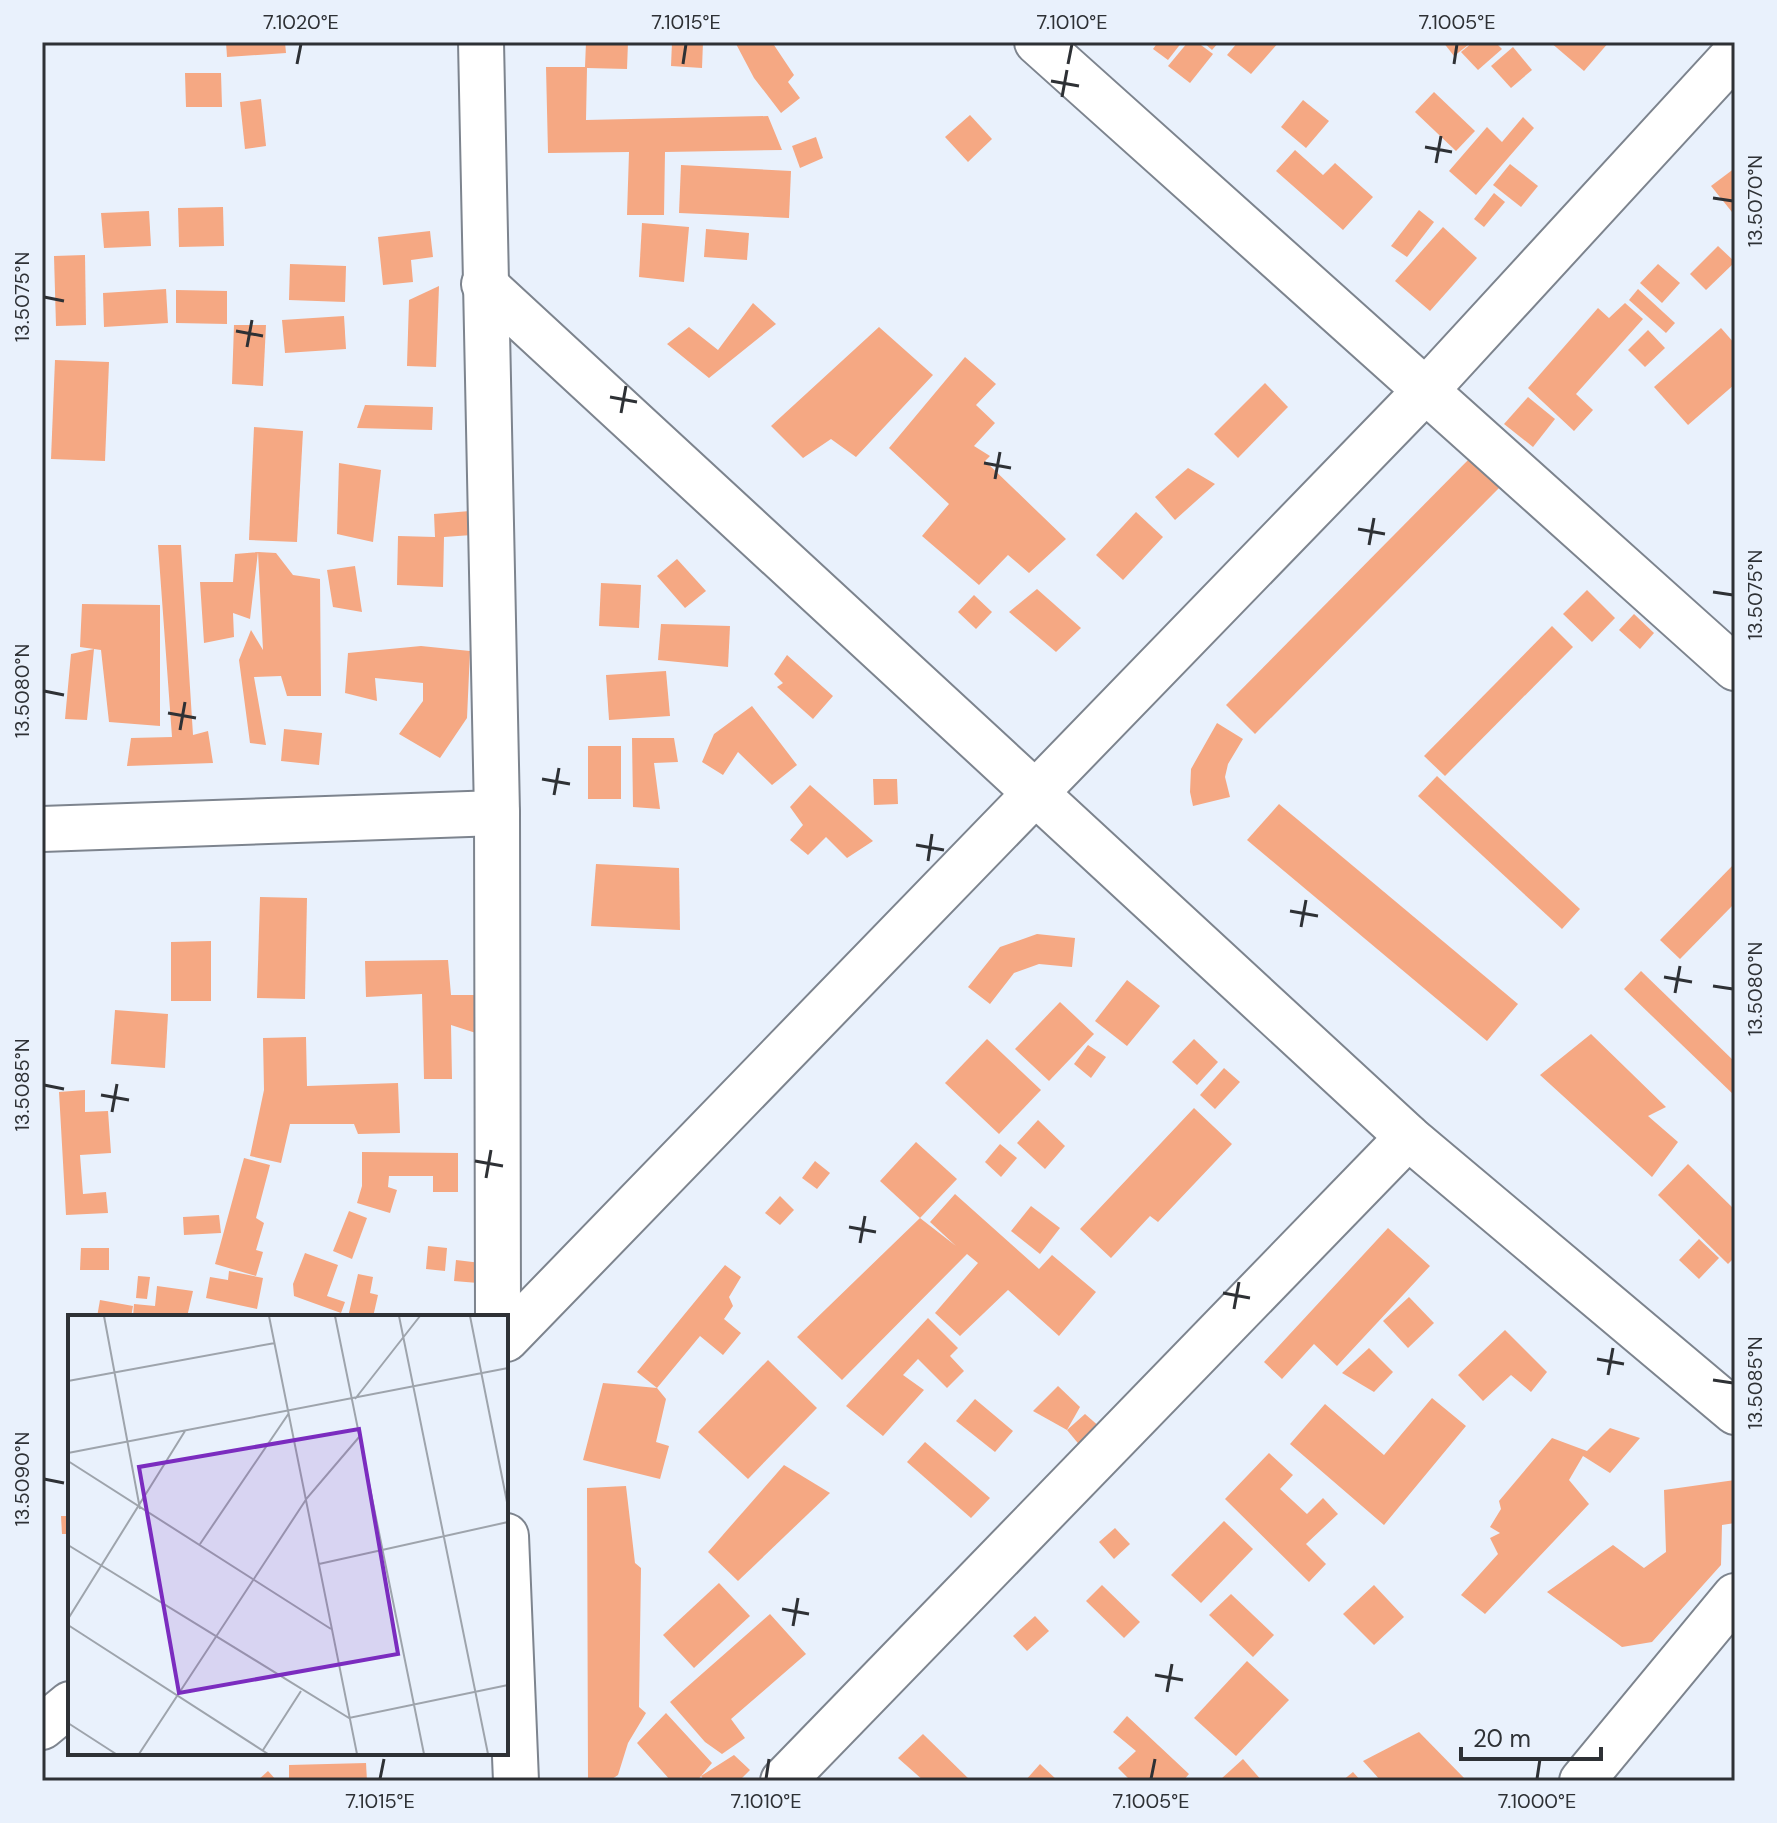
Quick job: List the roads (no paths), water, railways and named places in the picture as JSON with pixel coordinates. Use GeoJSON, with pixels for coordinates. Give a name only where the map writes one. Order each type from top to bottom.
{"type":"FeatureCollection","features":[{"type":"Feature","properties":{"kind":"street"},"geometry":{"type":"LineString","coordinates":[[481,42],[497,813],[498,1315]]}},
{"type":"Feature","properties":{"kind":"street"},"geometry":{"type":"LineString","coordinates":[[1037,42],[1735,668]]}},
{"type":"Feature","properties":{"kind":"street"},"geometry":{"type":"LineString","coordinates":[[508,1337],[1427,389],[1735,54]]}},
{"type":"Feature","properties":{"kind":"street"},"geometry":{"type":"LineString","coordinates":[[484,284],[1408,1137],[1735,1412]]}},
{"type":"Feature","properties":{"kind":"street"},"geometry":{"type":"LineString","coordinates":[[42,829],[497,813]]}},
{"type":"Feature","properties":{"kind":"street"},"geometry":{"type":"LineString","coordinates":[[783,1781],[1408,1137]]}},
{"type":"Feature","properties":{"kind":"street"},"geometry":{"type":"LineString","coordinates":[[508,1585],[516,1781]]}},
{"type":"Feature","properties":{"kind":"street"},"geometry":{"type":"LineString","coordinates":[[1582,1781],[1735,1596]]}},
{"type":"Feature","properties":{"kind":"street"},"geometry":{"type":"LineString","coordinates":[[42,1727],[68,1706]]}}]}
